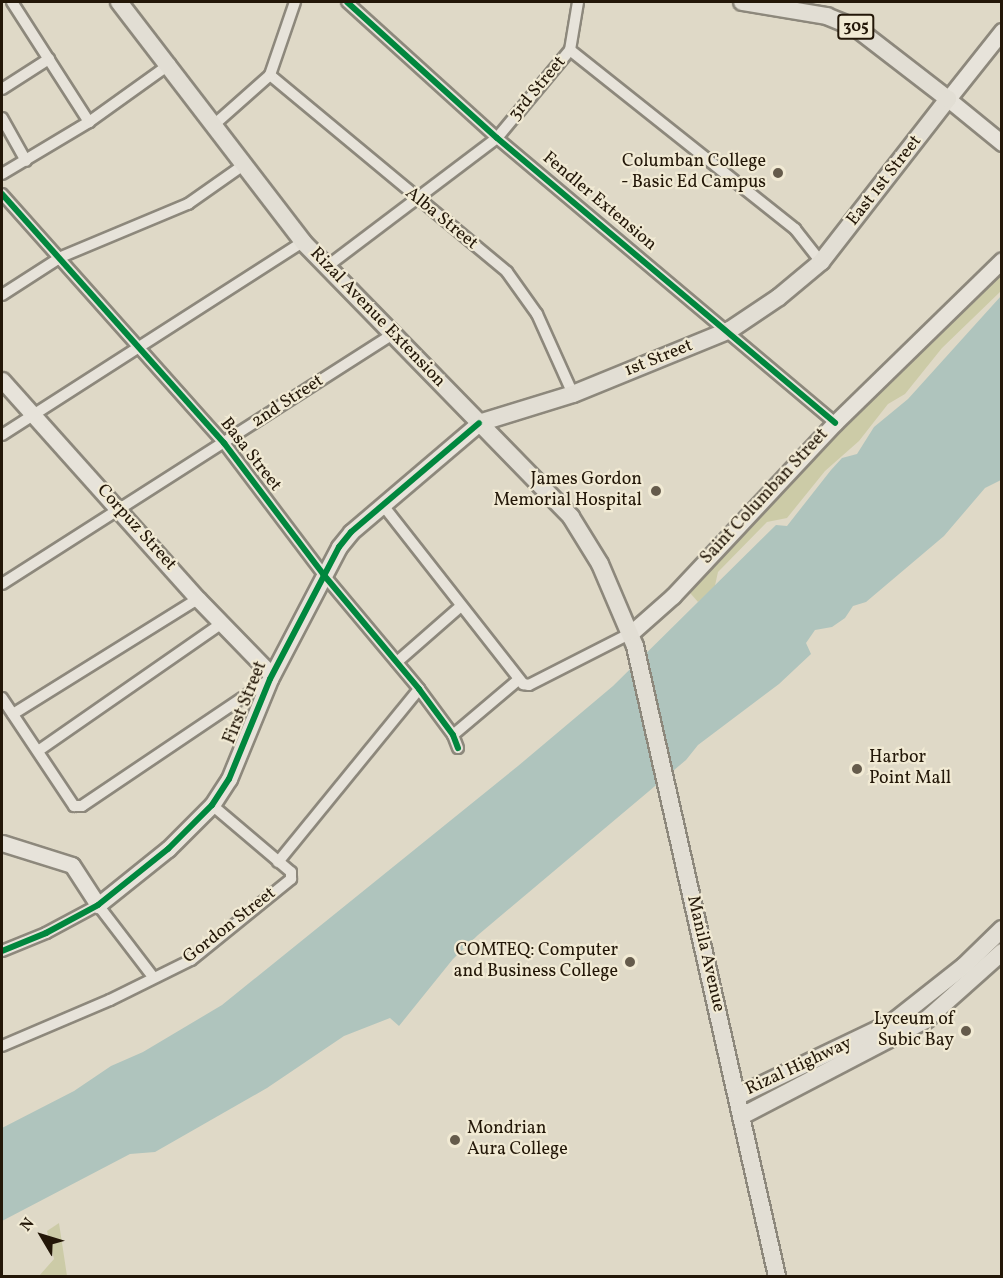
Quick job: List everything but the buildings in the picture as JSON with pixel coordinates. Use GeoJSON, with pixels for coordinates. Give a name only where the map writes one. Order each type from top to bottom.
{"type":"FeatureCollection","features":[{"type":"Feature","properties":{"kind":"main road","name":"Rizal Avenue Extension"},"geometry":{"type":"LineString","coordinates":[[119,2],[216,123],[303,242],[570,517],[600,564],[632,633]]}},
{"type":"Feature","properties":{"kind":"main road","name":"305"},"geometry":{"type":"LineString","coordinates":[[742,2],[827,15],[856,28],[948,99]]}},
{"type":"Feature","properties":{"kind":"main road","name":"East 1st Street"},"geometry":{"type":"LineString","coordinates":[[821,262],[948,99]]}},
{"type":"Feature","properties":{"kind":"main road","name":"1st Street"},"geometry":{"type":"LineString","coordinates":[[479,423],[573,394],[730,330],[780,297],[821,262]]}},
{"type":"Feature","properties":{"kind":"main road","name":"Manila Avenue"},"geometry":{"type":"LineString","coordinates":[[632,633],[666,797],[738,1096],[777,1276]]}},
{"type":"Feature","properties":{"kind":"main road","name":"Rizal Highway"},"geometry":{"type":"LineString","coordinates":[[738,1096],[892,1022],[964,966],[1002,929]]}},
{"type":"Feature","properties":{"kind":"main road","name":"Rizal Highway"},"geometry":{"type":"LineString","coordinates":[[742,1116],[926,1020],[1002,952]]}},
{"type":"Feature","properties":{"kind":"street"},"geometry":{"type":"LineString","coordinates":[[12,2],[89,122]]}},
{"type":"Feature","properties":{"kind":"street"},"geometry":{"type":"LineString","coordinates":[[216,123],[270,75],[295,2]]}},
{"type":"Feature","properties":{"kind":"street","name":"Fendler Extension"},"geometry":{"type":"LineString","coordinates":[[347,2],[497,138],[730,330],[836,423]]}},
{"type":"Feature","properties":{"kind":"street","name":"3rd Street"},"geometry":{"type":"LineString","coordinates":[[325,267],[418,200],[497,138],[570,50],[578,2]]}},
{"type":"Feature","properties":{"kind":"street"},"geometry":{"type":"LineString","coordinates":[[948,99],[1002,31]]}},
{"type":"Feature","properties":{"kind":"street"},"geometry":{"type":"LineString","coordinates":[[570,50],[795,229],[821,262]]}},
{"type":"Feature","properties":{"kind":"street"},"geometry":{"type":"LineString","coordinates":[[2,89],[49,59]]}},
{"type":"Feature","properties":{"kind":"street"},"geometry":{"type":"LineString","coordinates":[[2,174],[89,122],[170,64]]}},
{"type":"Feature","properties":{"kind":"street","name":"Alba Street"},"geometry":{"type":"LineString","coordinates":[[270,75],[516,282],[537,314],[573,394]]}},
{"type":"Feature","properties":{"kind":"street","name":"305"},"geometry":{"type":"LineString","coordinates":[[948,99],[1002,143]]}},
{"type":"Feature","properties":{"kind":"street"},"geometry":{"type":"LineString","coordinates":[[2,118],[26,161]]}},
{"type":"Feature","properties":{"kind":"street"},"geometry":{"type":"LineString","coordinates":[[2,295],[61,257],[188,204],[245,164]]}},
{"type":"Feature","properties":{"kind":"street","name":"Basa Street"},"geometry":{"type":"LineString","coordinates":[[2,194],[61,257],[224,443],[323,574],[419,689],[453,735],[458,748]]}},
{"type":"Feature","properties":{"kind":"street"},"geometry":{"type":"LineString","coordinates":[[2,435],[303,242]]}},
{"type":"Feature","properties":{"kind":"street","name":"Saint Columban Street"},"geometry":{"type":"LineString","coordinates":[[632,633],[673,596],[836,423],[1002,260]]}},
{"type":"Feature","properties":{"kind":"street","name":"2nd Street"},"geometry":{"type":"LineString","coordinates":[[2,584],[391,335]]}},
{"type":"Feature","properties":{"kind":"street","name":"Corpuz Street"},"geometry":{"type":"LineString","coordinates":[[2,380],[271,677]]}},
{"type":"Feature","properties":{"kind":"street","name":"First Street"},"geometry":{"type":"LineString","coordinates":[[2,951],[46,933],[98,905],[168,849],[212,806],[243,751],[271,677],[323,574],[351,532],[479,423]]}},
{"type":"Feature","properties":{"kind":"street"},"geometry":{"type":"LineString","coordinates":[[382,504],[518,680],[529,685],[632,633]]}},
{"type":"Feature","properties":{"kind":"street"},"geometry":{"type":"LineString","coordinates":[[13,714],[198,599]]}},
{"type":"Feature","properties":{"kind":"street"},"geometry":{"type":"LineString","coordinates":[[397,662],[461,606]]}},
{"type":"Feature","properties":{"kind":"street"},"geometry":{"type":"LineString","coordinates":[[38,751],[222,623]]}},
{"type":"Feature","properties":{"kind":"street"},"geometry":{"type":"LineString","coordinates":[[2,698],[68,801],[82,806],[271,677]]}},
{"type":"Feature","properties":{"kind":"street"},"geometry":{"type":"LineString","coordinates":[[453,735],[518,680]]}},
{"type":"Feature","properties":{"kind":"street"},"geometry":{"type":"LineString","coordinates":[[278,862],[419,689]]}},
{"type":"Feature","properties":{"kind":"street","name":"Gordon Street"},"geometry":{"type":"LineString","coordinates":[[2,1046],[110,1000],[191,960],[291,879],[291,872],[212,806]]}},
{"type":"Feature","properties":{"kind":"street"},"geometry":{"type":"LineString","coordinates":[[2,843],[67,862],[75,867],[98,905],[153,977]]}},
{"type":"Feature","properties":{"kind":"green space"},"geometry":{"type":"Polygon","coordinates":[[[1001,274],[1001,291],[942,348],[905,394],[888,404],[859,441],[825,471],[787,518],[767,522],[718,572],[714,590],[698,602],[684,586],[1001,274]]]}},
{"type":"Feature","properties":{"kind":"green space"},"geometry":{"type":"Polygon","coordinates":[[[59,1223],[67,1276],[39,1276],[54,1259],[47,1231],[59,1223]]]}},
{"type":"Feature","properties":{"kind":"water"},"geometry":{"type":"Polygon","coordinates":[[[1001,296],[1001,480],[985,488],[944,536],[866,602],[853,606],[845,618],[832,627],[815,630],[806,643],[811,654],[779,684],[698,745],[686,760],[478,935],[453,959],[399,1026],[390,1018],[344,1036],[267,1088],[155,1152],[130,1154],[2,1221],[2,1128],[74,1091],[111,1066],[143,1052],[222,1005],[518,766],[613,686],[776,525],[787,526],[842,458],[857,454],[874,427],[908,399],[1001,296]]]}},
{"type":"Feature","properties":{"kind":"cycle path"},"geometry":{"type":"LineString","coordinates":[[347,2],[497,138],[835,423]]}},
{"type":"Feature","properties":{"kind":"cycle path"},"geometry":{"type":"LineString","coordinates":[[2,194],[224,443],[323,574],[419,689],[453,735],[458,748]]}},
{"type":"Feature","properties":{"kind":"cycle path"},"geometry":{"type":"LineString","coordinates":[[2,951],[46,933],[98,905],[168,849],[212,805],[229,779],[270,679],[339,547],[351,532],[479,423]]}},
{"type":"Feature","properties":{"kind":"place","name":"Columban College - Basic Ed Campus"},"geometry":{"type":"Point","coordinates":[778,173]}},
{"type":"Feature","properties":{"kind":"place","name":"James Gordon Memorial Hospital"},"geometry":{"type":"Point","coordinates":[656,491]}},
{"type":"Feature","properties":{"kind":"place","name":"Harbor Point Mall"},"geometry":{"type":"Point","coordinates":[857,769]}},
{"type":"Feature","properties":{"kind":"place","name":"COMTEQ: Computer and Business College"},"geometry":{"type":"Point","coordinates":[630,962]}},
{"type":"Feature","properties":{"kind":"place","name":"Lyceum of Subic Bay"},"geometry":{"type":"Point","coordinates":[966,1031]}},
{"type":"Feature","properties":{"kind":"place","name":"Mondrian Aura College"},"geometry":{"type":"Point","coordinates":[455,1140]}}]}
